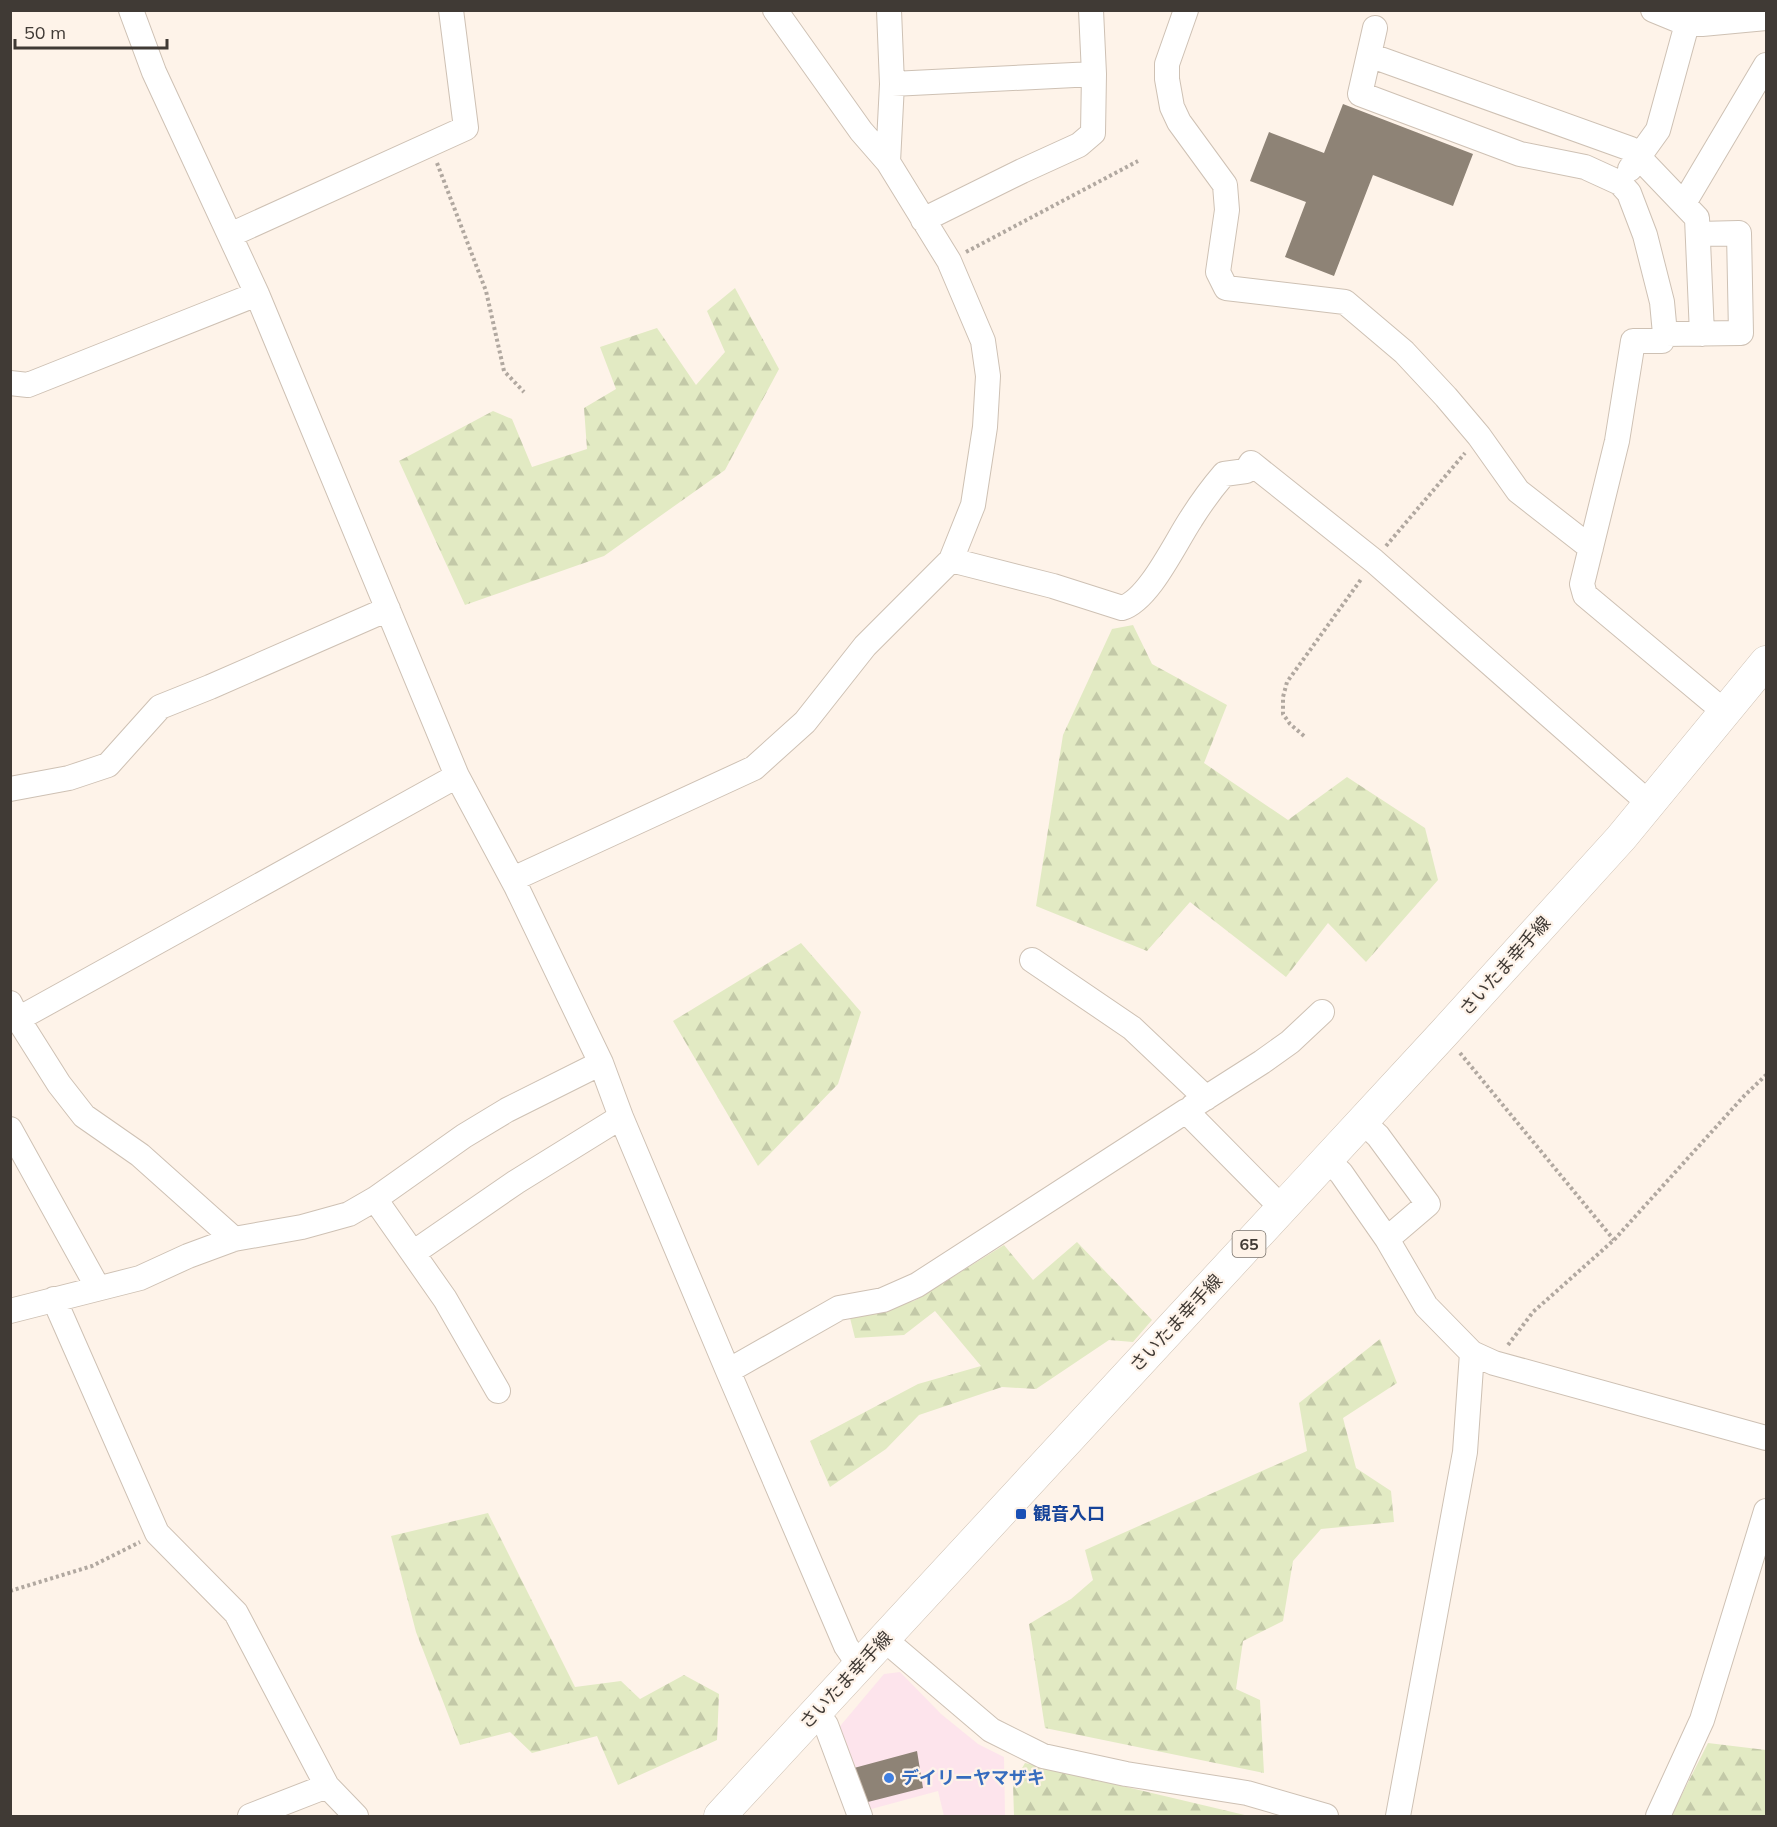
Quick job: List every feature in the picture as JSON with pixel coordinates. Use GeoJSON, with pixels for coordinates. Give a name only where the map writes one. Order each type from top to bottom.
{"type":"FeatureCollection","features":[{"type":"Feature","properties":{"kind":"main road","name":"さいたま幸手線"},"geometry":{"type":"LineString","coordinates":[[720,1816],[1444,1033],[1650,804],[1767,662]]}},
{"type":"Feature","properties":{"kind":"street"},"geometry":{"type":"LineString","coordinates":[[131,10],[154,72],[257,294],[457,776],[513,879],[601,1063],[621,1117],[728,1371],[846,1646],[859,1665]]}},
{"type":"Feature","properties":{"kind":"street"},"geometry":{"type":"LineString","coordinates":[[230,235],[466,128],[451,10]]}},
{"type":"Feature","properties":{"kind":"street"},"geometry":{"type":"LineString","coordinates":[[513,879],[753,768],[805,722],[865,646],[951,560],[973,505],[985,427],[988,376],[983,341],[950,261],[888,162],[861,131],[775,10]]}},
{"type":"Feature","properties":{"kind":"street"},"geometry":{"type":"LineString","coordinates":[[888,162],[892,84],[889,10]]}},
{"type":"Feature","properties":{"kind":"street"},"geometry":{"type":"LineString","coordinates":[[923,220],[1079,145],[1093,133],[1094,74],[1091,10]]}},
{"type":"Feature","properties":{"kind":"street"},"geometry":{"type":"LineString","coordinates":[[1186,10],[1167,64],[1167,79],[1172,107],[1179,122],[1225,185],[1227,210],[1218,272],[1227,288],[1345,302],[1404,352],[1446,397],[1479,436],[1518,491],[1590,549]]}},
{"type":"Feature","properties":{"kind":"street"},"geometry":{"type":"LineString","coordinates":[[1653,10],[1701,24],[1767,18]]}},
{"type":"Feature","properties":{"kind":"street"},"geometry":{"type":"LineString","coordinates":[[1620,183],[1658,130],[1681,18]]}},
{"type":"Feature","properties":{"kind":"street"},"geometry":{"type":"LineString","coordinates":[[1375,28],[1360,94],[1520,153],[1585,167],[1620,183],[1629,194],[1645,235],[1662,302],[1665,334],[1662,341],[1634,341],[1617,441],[1582,584],[1585,595],[1726,713]]}},
{"type":"Feature","properties":{"kind":"street"},"geometry":{"type":"LineString","coordinates":[[1369,55],[1631,149],[1697,218],[1702,334]]}},
{"type":"Feature","properties":{"kind":"street"},"geometry":{"type":"LineString","coordinates":[[1684,203],[1767,65]]}},
{"type":"Feature","properties":{"kind":"street"},"geometry":{"type":"LineString","coordinates":[[892,84],[1094,74]]}},
{"type":"Feature","properties":{"kind":"street"},"geometry":{"type":"LineString","coordinates":[[1665,334],[1741,333],[1739,233],[1698,234]]}},
{"type":"Feature","properties":{"kind":"street"},"geometry":{"type":"LineString","coordinates":[[10,383],[28,385],[257,294]]}},
{"type":"Feature","properties":{"kind":"street"},"geometry":{"type":"LineString","coordinates":[[951,560],[1053,586],[1122,608],[1132,605],[1166,560],[1190,521],[1224,474],[1246,471],[1251,463],[1374,561],[1650,804]]}},
{"type":"Feature","properties":{"kind":"street"},"geometry":{"type":"LineString","coordinates":[[10,789],[69,778],[108,765],[160,707],[388,609]]}},
{"type":"Feature","properties":{"kind":"street"},"geometry":{"type":"LineString","coordinates":[[234,1239],[140,1155],[84,1116],[59,1084],[14,1011],[457,776]]}},
{"type":"Feature","properties":{"kind":"street"},"geometry":{"type":"LineString","coordinates":[[1032,960],[1132,1028],[1282,1208]]}},
{"type":"Feature","properties":{"kind":"street"},"geometry":{"type":"LineString","coordinates":[[728,1371],[839,1308],[883,1300],[917,1285],[1290,1042],[1323,1012]]}},
{"type":"Feature","properties":{"kind":"street"},"geometry":{"type":"LineString","coordinates":[[10,1311],[140,1278],[188,1256],[234,1239],[302,1227],[349,1214],[375,1199],[490,1120],[601,1063]]}},
{"type":"Feature","properties":{"kind":"street"},"geometry":{"type":"LineString","coordinates":[[413,1253],[516,1182],[621,1117]]}},
{"type":"Feature","properties":{"kind":"street"},"geometry":{"type":"LineString","coordinates":[[1362,1121],[1378,1136],[1428,1204],[1387,1239]]}},
{"type":"Feature","properties":{"kind":"street"},"geometry":{"type":"LineString","coordinates":[[10,1129],[98,1288]]}},
{"type":"Feature","properties":{"kind":"street"},"geometry":{"type":"LineString","coordinates":[[1327,1160],[1341,1173],[1387,1239],[1426,1306],[1472,1353],[1494,1363],[1767,1438]]}},
{"type":"Feature","properties":{"kind":"street"},"geometry":{"type":"LineString","coordinates":[[375,1199],[446,1299],[498,1391]]}},
{"type":"Feature","properties":{"kind":"street"},"geometry":{"type":"LineString","coordinates":[[54,1299],[157,1533],[236,1613],[327,1786],[356,1816]]}},
{"type":"Feature","properties":{"kind":"street"},"geometry":{"type":"LineString","coordinates":[[1398,1816],[1465,1452],[1472,1353]]}},
{"type":"Feature","properties":{"kind":"street"},"geometry":{"type":"LineString","coordinates":[[1658,1816],[1702,1720],[1767,1511]]}},
{"type":"Feature","properties":{"kind":"street"},"geometry":{"type":"LineString","coordinates":[[884,1639],[991,1730],[1043,1756],[1126,1774],[1247,1793],[1326,1816]]}},
{"type":"Feature","properties":{"kind":"street"},"geometry":{"type":"LineString","coordinates":[[816,1713],[826,1725],[860,1816]]}},
{"type":"Feature","properties":{"kind":"street"},"geometry":{"type":"LineString","coordinates":[[250,1816],[327,1786]]}},
{"type":"Feature","properties":{"kind":"path"},"geometry":{"type":"LineString","coordinates":[[430,144],[486,291],[504,371],[524,392]]}},
{"type":"Feature","properties":{"kind":"path"},"geometry":{"type":"LineString","coordinates":[[950,261],[1138,161]]}},
{"type":"Feature","properties":{"kind":"path"},"geometry":{"type":"LineString","coordinates":[[1444,1033],[1614,1240]]}},
{"type":"Feature","properties":{"kind":"path"},"geometry":{"type":"LineString","coordinates":[[1494,1363],[1533,1312],[1614,1240],[1744,1096],[1767,1075]]}},
{"type":"Feature","properties":{"kind":"path"},"geometry":{"type":"LineString","coordinates":[[10,1591],[92,1566],[157,1533]]}},
{"type":"Feature","properties":{"kind":"shaded area"},"geometry":{"type":"Polygon","coordinates":[[[900,1672],[941,1714],[978,1744],[1004,1757],[1005,1816],[944,1816],[938,1791],[864,1811],[836,1731],[884,1674],[900,1672]]]}},
{"type":"Feature","properties":{"kind":"green space"},"geometry":{"type":"Polygon","coordinates":[[[735,288],[779,369],[725,470],[604,556],[465,605],[399,461],[493,411],[512,419],[532,467],[587,449],[584,408],[616,389],[600,347],[657,328],[696,385],[725,352],[707,311],[735,288]]]}},
{"type":"Feature","properties":{"kind":"green space"},"geometry":{"type":"Polygon","coordinates":[[[1133,625],[1152,664],[1227,705],[1204,763],[1288,820],[1347,777],[1425,828],[1438,880],[1366,962],[1328,923],[1286,977],[1190,902],[1147,951],[1036,906],[1063,735],[1112,629],[1133,625]]]}},
{"type":"Feature","properties":{"kind":"green space"},"geometry":{"type":"Polygon","coordinates":[[[801,943],[861,1012],[838,1084],[758,1166],[673,1021],[801,943]]]}},
{"type":"Feature","properties":{"kind":"green space"},"geometry":{"type":"Polygon","coordinates":[[[1077,1242],[1152,1320],[1133,1342],[1109,1340],[1036,1389],[1002,1387],[919,1415],[886,1449],[830,1487],[810,1441],[918,1384],[981,1366],[935,1311],[904,1335],[855,1338],[849,1314],[914,1301],[1004,1245],[1033,1280],[1077,1242]]]}},
{"type":"Feature","properties":{"kind":"green space"},"geometry":{"type":"Polygon","coordinates":[[[1380,1339],[1397,1383],[1343,1418],[1356,1468],[1391,1491],[1394,1522],[1321,1529],[1293,1561],[1283,1621],[1243,1641],[1236,1689],[1260,1700],[1264,1773],[1045,1728],[1029,1624],[1071,1599],[1093,1580],[1085,1550],[1307,1451],[1299,1403],[1380,1339]]]}},
{"type":"Feature","properties":{"kind":"green space"},"geometry":{"type":"Polygon","coordinates":[[[488,1513],[575,1687],[621,1681],[640,1699],[684,1675],[719,1694],[717,1740],[618,1785],[597,1736],[532,1753],[510,1732],[460,1745],[416,1632],[391,1536],[488,1513]]]}},
{"type":"Feature","properties":{"kind":"green space"},"geometry":{"type":"Polygon","coordinates":[[[1708,1743],[1766,1750],[1766,1816],[1671,1816],[1708,1743]]]}},
{"type":"Feature","properties":{"kind":"green space"},"geometry":{"type":"Polygon","coordinates":[[[1025,1763],[1249,1816],[1014,1816],[1013,1784],[1025,1763]]]}},
{"type":"Feature","properties":{"kind":"building"},"geometry":{"type":"Polygon","coordinates":[[[1343,104],[1473,154],[1453,206],[1373,175],[1334,276],[1285,257],[1306,202],[1250,181],[1269,132],[1324,153],[1343,104]]]}},
{"type":"Feature","properties":{"kind":"building","name":"デイリーヤマザキ"},"geometry":{"type":"Polygon","coordinates":[[[917,1751],[923,1788],[864,1803],[854,1768],[917,1751]]]}},
{"type":"Feature","properties":{"kind":"place","name":"観音入口"},"geometry":{"type":"Point","coordinates":[1021,1514]}},
{"type":"Feature","properties":{"kind":"place","name":"デイリーヤマザキ"},"geometry":{"type":"Point","coordinates":[889,1778]}}]}
